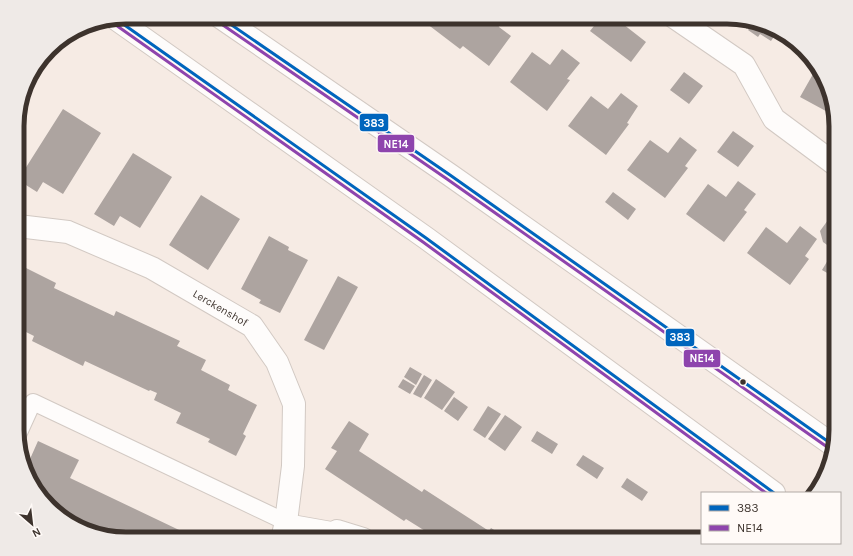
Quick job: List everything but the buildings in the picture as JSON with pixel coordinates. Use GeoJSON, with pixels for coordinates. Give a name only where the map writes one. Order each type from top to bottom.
{"type":"FeatureCollection","features":[{"type":"Feature","properties":{"kind":"street"},"geometry":{"type":"LineString","coordinates":[[123,24],[426,238],[773,492]]}},
{"type":"Feature","properties":{"kind":"street"},"geometry":{"type":"LineString","coordinates":[[230,24],[457,179],[828,442]]}},
{"type":"Feature","properties":{"kind":"street"},"geometry":{"type":"LineString","coordinates":[[684,24],[744,65],[774,119],[829,160]]}},
{"type":"Feature","properties":{"kind":"street","name":"Lerckenshof"},"geometry":{"type":"LineString","coordinates":[[24,227],[68,232],[152,268],[252,326],[277,362],[294,404],[293,466],[284,531]]}},
{"type":"Feature","properties":{"kind":"lane"},"geometry":{"type":"LineString","coordinates":[[24,422],[33,402],[284,531],[337,531]]}},
{"type":"Feature","properties":{"kind":"transit line","name":"383"},"geometry":{"type":"LineString","coordinates":[[123,24],[426,238],[773,492]]}},
{"type":"Feature","properties":{"kind":"transit line","name":"NE14"},"geometry":{"type":"LineString","coordinates":[[221,24],[447,179],[827,447]]}},
{"type":"Feature","properties":{"kind":"transit line","name":"383"},"geometry":{"type":"LineString","coordinates":[[230,24],[450,175],[828,442]]}},
{"type":"Feature","properties":{"kind":"transit line","name":"NE14"},"geometry":{"type":"LineString","coordinates":[[115,25],[423,242],[765,492]]}}]}
